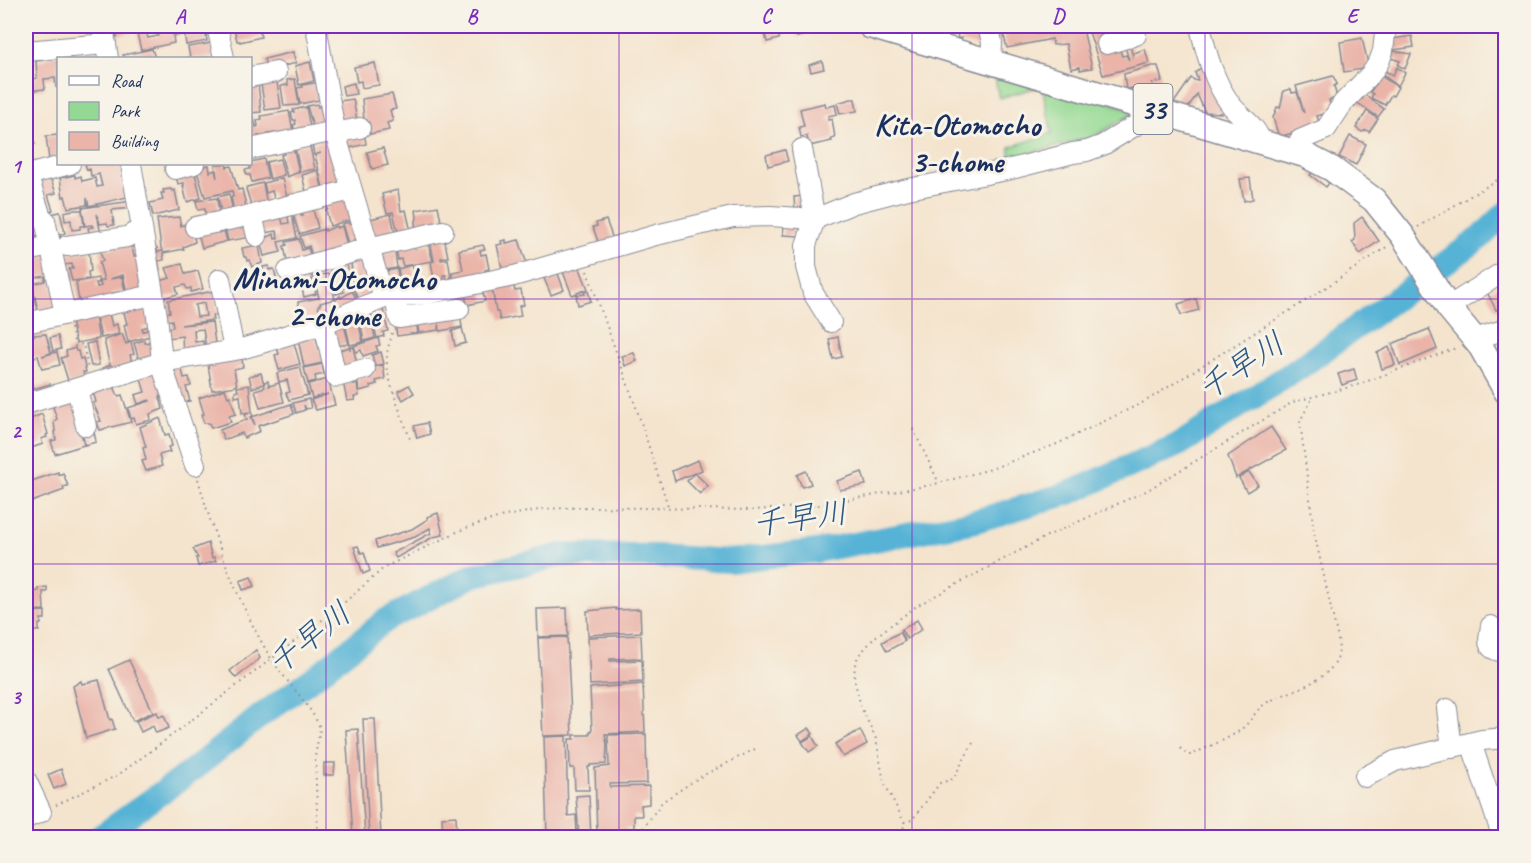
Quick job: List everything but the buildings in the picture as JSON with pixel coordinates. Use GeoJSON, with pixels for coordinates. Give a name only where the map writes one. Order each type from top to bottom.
{"type":"FeatureCollection","features":[{"type":"Feature","properties":{"kind":"main road","name":"33"},"geometry":{"type":"LineString","coordinates":[[870,26],[1261,141],[1294,152],[1332,169],[1364,191],[1394,223],[1447,305],[1489,359],[1506,391]]}},
{"type":"Feature","properties":{"kind":"street"},"geometry":{"type":"LineString","coordinates":[[217,26],[224,57]]}},
{"type":"Feature","properties":{"kind":"street"},"geometry":{"type":"LineString","coordinates":[[316,26],[335,132],[351,190],[368,248],[399,318],[459,309]]}},
{"type":"Feature","properties":{"kind":"street"},"geometry":{"type":"LineString","coordinates":[[988,26],[992,42],[991,62]]}},
{"type":"Feature","properties":{"kind":"street"},"geometry":{"type":"LineString","coordinates":[[1200,26],[1208,61],[1223,92],[1232,107],[1255,128],[1261,141]]}},
{"type":"Feature","properties":{"kind":"street"},"geometry":{"type":"LineString","coordinates":[[1294,152],[1300,140],[1326,129],[1343,103],[1371,74],[1383,51],[1385,34]]}},
{"type":"Feature","properties":{"kind":"street"},"geometry":{"type":"LineString","coordinates":[[1107,44],[1136,36]]}},
{"type":"Feature","properties":{"kind":"street"},"geometry":{"type":"LineString","coordinates":[[26,51],[106,42]]}},
{"type":"Feature","properties":{"kind":"street"},"geometry":{"type":"LineString","coordinates":[[252,77],[276,72]]}},
{"type":"Feature","properties":{"kind":"street"},"geometry":{"type":"LineString","coordinates":[[26,404],[162,362],[234,350],[324,324],[390,298],[514,276],[669,232],[733,218],[770,216],[815,219],[848,205],[908,189],[1007,170],[1096,149],[1159,111]]}},
{"type":"Feature","properties":{"kind":"street"},"geometry":{"type":"LineString","coordinates":[[252,149],[360,128]]}},
{"type":"Feature","properties":{"kind":"street"},"geometry":{"type":"LineString","coordinates":[[802,149],[815,219],[806,245],[806,267],[813,293],[831,322]]}},
{"type":"Feature","properties":{"kind":"street"},"geometry":{"type":"LineString","coordinates":[[66,165],[28,177],[41,217],[70,241]]}},
{"type":"Feature","properties":{"kind":"street"},"geometry":{"type":"LineString","coordinates":[[131,165],[162,362],[195,465]]}},
{"type":"Feature","properties":{"kind":"street"},"geometry":{"type":"LineString","coordinates":[[175,169],[190,165]]}},
{"type":"Feature","properties":{"kind":"street"},"geometry":{"type":"LineString","coordinates":[[195,227],[351,190]]}},
{"type":"Feature","properties":{"kind":"street"},"geometry":{"type":"LineString","coordinates":[[252,215],[257,236]]}},
{"type":"Feature","properties":{"kind":"street"},"geometry":{"type":"LineString","coordinates":[[26,251],[70,241],[127,237],[142,228]]}},
{"type":"Feature","properties":{"kind":"street"},"geometry":{"type":"LineString","coordinates":[[288,271],[368,248],[443,231]]}},
{"type":"Feature","properties":{"kind":"street"},"geometry":{"type":"LineString","coordinates":[[66,314],[70,241]]}},
{"type":"Feature","properties":{"kind":"street"},"geometry":{"type":"LineString","coordinates":[[1447,305],[1506,270]]}},
{"type":"Feature","properties":{"kind":"street"},"geometry":{"type":"LineString","coordinates":[[220,279],[234,350]]}},
{"type":"Feature","properties":{"kind":"street"},"geometry":{"type":"LineString","coordinates":[[26,323],[153,295]]}},
{"type":"Feature","properties":{"kind":"street"},"geometry":{"type":"LineString","coordinates":[[324,324],[338,383],[365,369]]}},
{"type":"Feature","properties":{"kind":"street"},"geometry":{"type":"LineString","coordinates":[[1475,339],[1506,329]]}},
{"type":"Feature","properties":{"kind":"street"},"geometry":{"type":"LineString","coordinates":[[84,386],[86,426]]}},
{"type":"Feature","properties":{"kind":"street"},"geometry":{"type":"LineString","coordinates":[[1491,626],[1488,641],[1490,646],[1493,650],[1506,652]]}},
{"type":"Feature","properties":{"kind":"street"},"geometry":{"type":"LineString","coordinates":[[1447,709],[1461,746],[1503,837]]}},
{"type":"Feature","properties":{"kind":"street"},"geometry":{"type":"LineString","coordinates":[[1365,777],[1395,761],[1506,738]]}},
{"type":"Feature","properties":{"kind":"street"},"geometry":{"type":"LineString","coordinates":[[26,780],[33,815]]}},
{"type":"Feature","properties":{"kind":"path"},"geometry":{"type":"LineString","coordinates":[[33,815],[73,799],[118,775],[338,608],[385,567],[463,528],[500,517],[544,509],[593,507],[754,510],[813,506],[939,483],[991,470],[1046,448],[1146,401],[1406,240],[1506,175]]}},
{"type":"Feature","properties":{"kind":"path"},"geometry":{"type":"LineString","coordinates":[[582,257],[636,406],[669,509]]}},
{"type":"Feature","properties":{"kind":"path"},"geometry":{"type":"LineString","coordinates":[[66,314],[75,346],[83,344],[84,386]]}},
{"type":"Feature","properties":{"kind":"path"},"geometry":{"type":"LineString","coordinates":[[393,327],[386,355],[391,381],[410,438]]}},
{"type":"Feature","properties":{"kind":"path"},"geometry":{"type":"LineString","coordinates":[[888,837],[904,827],[904,822],[884,782],[876,739],[861,707],[854,678],[858,656],[875,637],[927,600],[1047,536],[1146,491],[1293,402],[1357,385],[1432,358],[1475,339]]}},
{"type":"Feature","properties":{"kind":"path"},"geometry":{"type":"LineString","coordinates":[[1180,748],[1187,755],[1192,755],[1230,737],[1246,725],[1257,710],[1267,703],[1298,690],[1328,671],[1335,664],[1339,654],[1338,639],[1314,532],[1300,421],[1313,397]]}},
{"type":"Feature","properties":{"kind":"path"},"geometry":{"type":"LineString","coordinates":[[913,429],[939,483]]}},
{"type":"Feature","properties":{"kind":"path"},"geometry":{"type":"LineString","coordinates":[[195,465],[222,557],[272,659],[320,728],[315,757],[318,837]]}},
{"type":"Feature","properties":{"kind":"path"},"geometry":{"type":"LineString","coordinates":[[904,822],[912,820],[940,783],[953,778],[973,743]]}},
{"type":"Feature","properties":{"kind":"path"},"geometry":{"type":"LineString","coordinates":[[636,837],[662,802],[700,777],[757,748]]}},
{"type":"Feature","properties":{"kind":"green space"},"geometry":{"type":"Polygon","coordinates":[[[993,68],[1137,111],[1094,137],[1010,158],[1010,147],[1052,133],[1042,86],[999,98],[993,68]]]}},
{"type":"Feature","properties":{"kind":"waterway","name":"千早川"},"geometry":{"type":"LineString","coordinates":[[98,838],[190,772],[386,620],[472,576],[562,555],[658,556],[729,561],[816,551],[972,522],[1069,493],[1180,444],[1298,369],[1480,238],[1506,213]]}},
{"type":"Feature","properties":{"kind":"district","name":"Kita-Otomocho 3-chome"},"geometry":{"type":"Point","coordinates":[957,142]}},
{"type":"Feature","properties":{"kind":"district","name":"Minami-Otomocho 2-chome"},"geometry":{"type":"Point","coordinates":[334,296]}}]}
